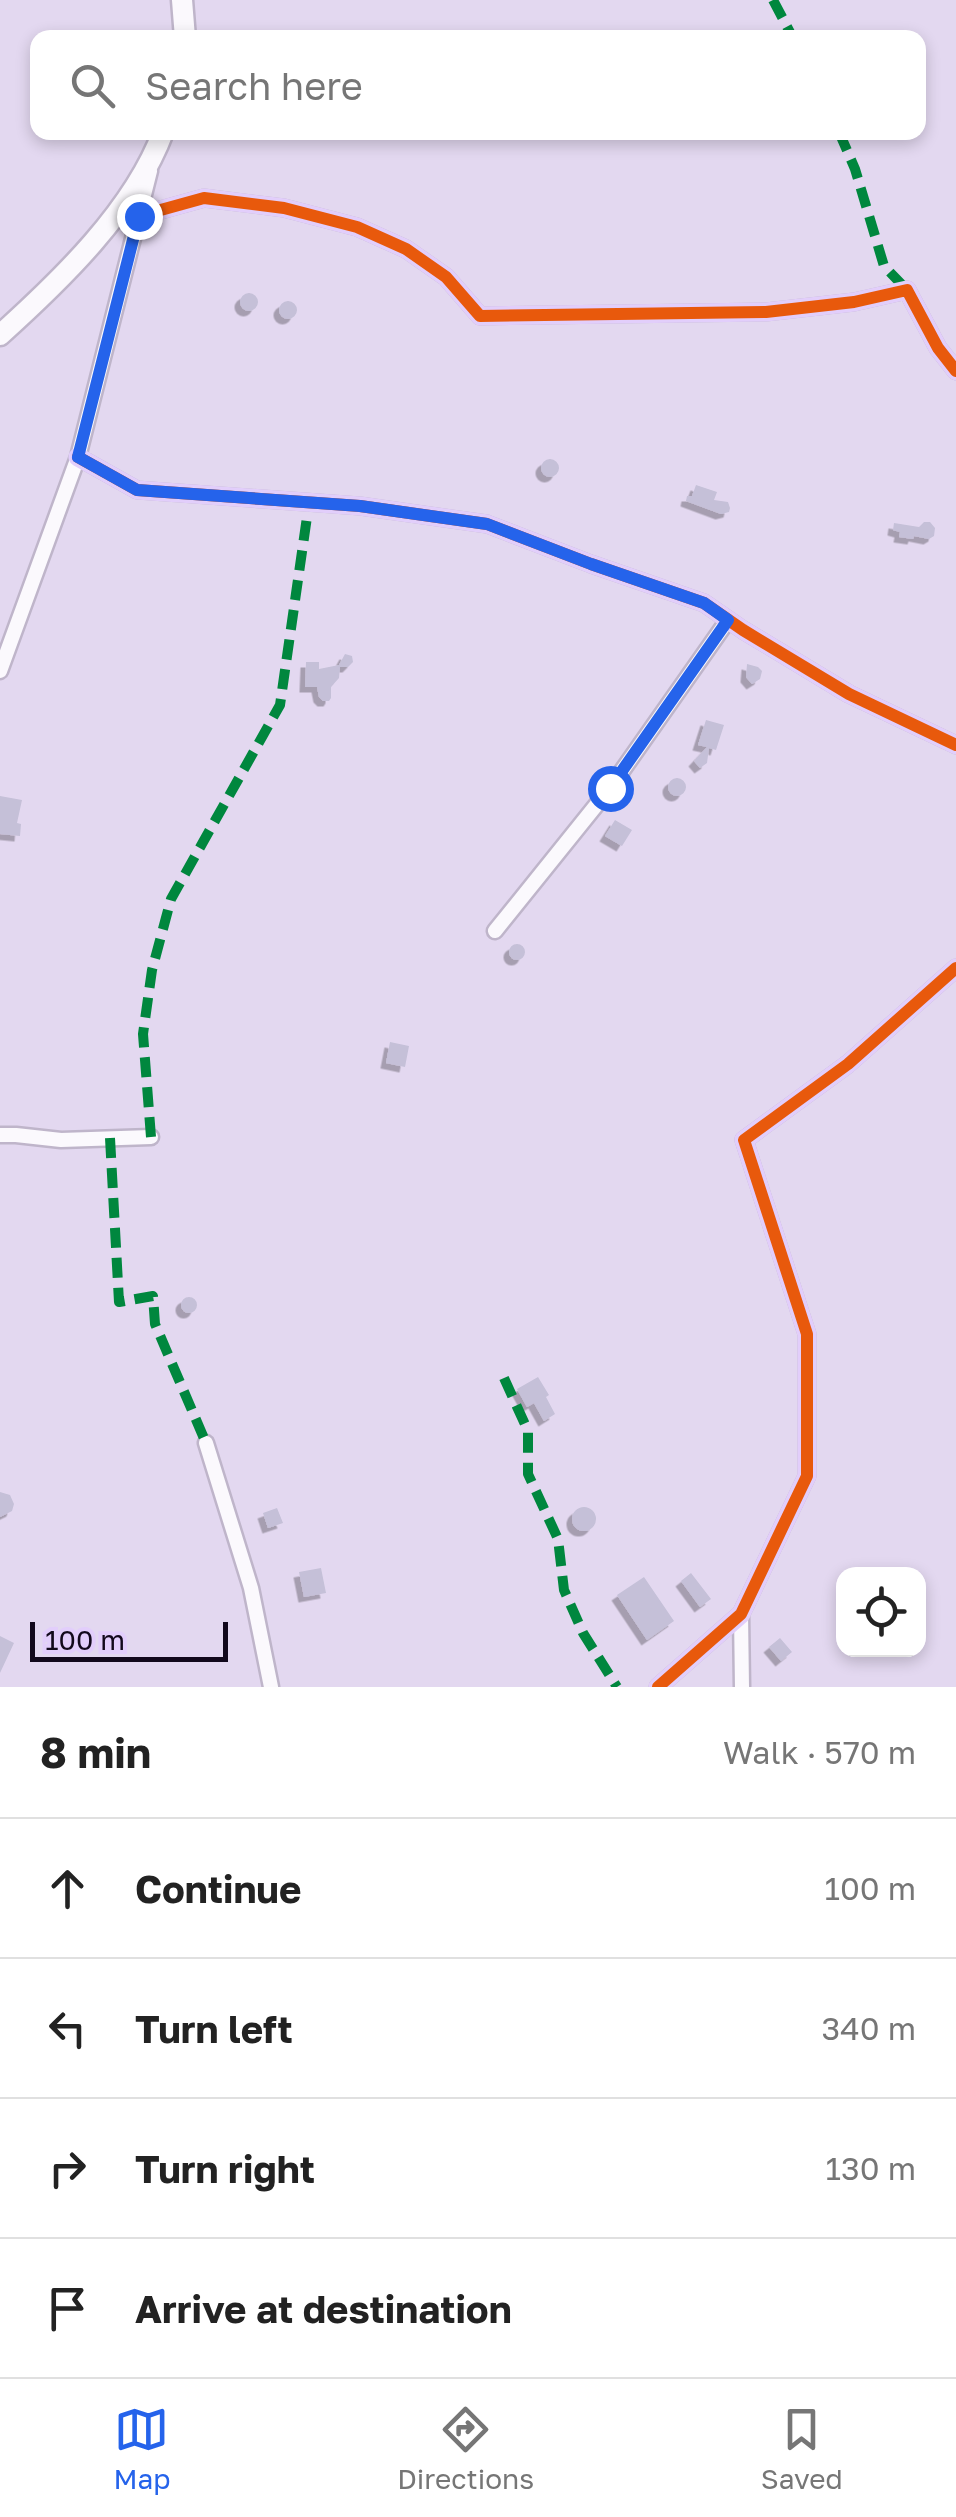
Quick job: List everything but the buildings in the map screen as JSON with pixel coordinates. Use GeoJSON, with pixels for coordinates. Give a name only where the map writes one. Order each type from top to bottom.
{"type":"FeatureCollection","features":[{"type":"Feature","properties":{"kind":"main road"},"geometry":{"type":"LineString","coordinates":[[182,0],[184,30]]}},
{"type":"Feature","properties":{"kind":"main road"},"geometry":{"type":"LineString","coordinates":[[0,334],[49,291],[123,206],[160,140]]}},
{"type":"Feature","properties":{"kind":"street"},"geometry":{"type":"LineString","coordinates":[[0,672],[78,457],[154,156]]}},
{"type":"Feature","properties":{"kind":"street"},"geometry":{"type":"LineString","coordinates":[[139,216],[204,198],[284,208],[357,227],[406,249],[446,277],[480,316],[766,312],[854,302],[907,290],[938,348],[956,371]]}},
{"type":"Feature","properties":{"kind":"street"},"geometry":{"type":"LineString","coordinates":[[78,457],[137,490],[360,506],[487,524],[704,603],[849,694],[956,745]]}},
{"type":"Feature","properties":{"kind":"street"},"geometry":{"type":"LineString","coordinates":[[495,932],[610,788],[728,620]]}},
{"type":"Feature","properties":{"kind":"street"},"geometry":{"type":"LineString","coordinates":[[658,1687],[740,1614],[807,1476],[808,1334],[744,1140],[848,1064],[956,968]]}},
{"type":"Feature","properties":{"kind":"street"},"geometry":{"type":"LineString","coordinates":[[0,1135],[61,1140],[151,1138]]}},
{"type":"Feature","properties":{"kind":"street"},"geometry":{"type":"LineString","coordinates":[[206,1443],[250,1588],[271,1687]]}},
{"type":"Feature","properties":{"kind":"street"},"geometry":{"type":"LineString","coordinates":[[740,1614],[742,1687]]}},
{"type":"Feature","properties":{"kind":"marked path"},"geometry":{"type":"LineString","coordinates":[[773,0],[789,30]]}},
{"type":"Feature","properties":{"kind":"marked path"},"geometry":{"type":"LineString","coordinates":[[842,140],[884,266],[907,290]]}},
{"type":"Feature","properties":{"kind":"marked path"},"geometry":{"type":"LineString","coordinates":[[151,1137],[143,1034],[152,970],[171,899],[280,705],[309,503]]}},
{"type":"Feature","properties":{"kind":"marked path"},"geometry":{"type":"LineString","coordinates":[[110,1138],[119,1302],[153,1296],[155,1324],[206,1443]]}},
{"type":"Feature","properties":{"kind":"marked path"},"geometry":{"type":"LineString","coordinates":[[504,1378],[528,1431],[528,1474],[558,1539],[564,1590],[583,1633],[617,1687]]}},
{"type":"Feature","properties":{"kind":"cycle path"},"geometry":{"type":"LineString","coordinates":[[139,216],[204,198],[284,208],[357,227],[406,249],[446,277],[480,316],[766,312],[854,302],[907,290],[938,348],[956,371]]}},
{"type":"Feature","properties":{"kind":"cycle path"},"geometry":{"type":"LineString","coordinates":[[78,457],[137,490],[360,506],[487,524],[704,603],[849,694],[956,745]]}},
{"type":"Feature","properties":{"kind":"cycle path"},"geometry":{"type":"LineString","coordinates":[[658,1687],[741,1614],[807,1476],[807,1334],[744,1140],[848,1064],[956,968]]}},
{"type":"Feature","properties":{"kind":"route"},"geometry":{"type":"LineString","coordinates":[[139,216],[78,457],[137,490],[360,506],[487,524],[704,603],[728,620],[610,788]]}}]}
